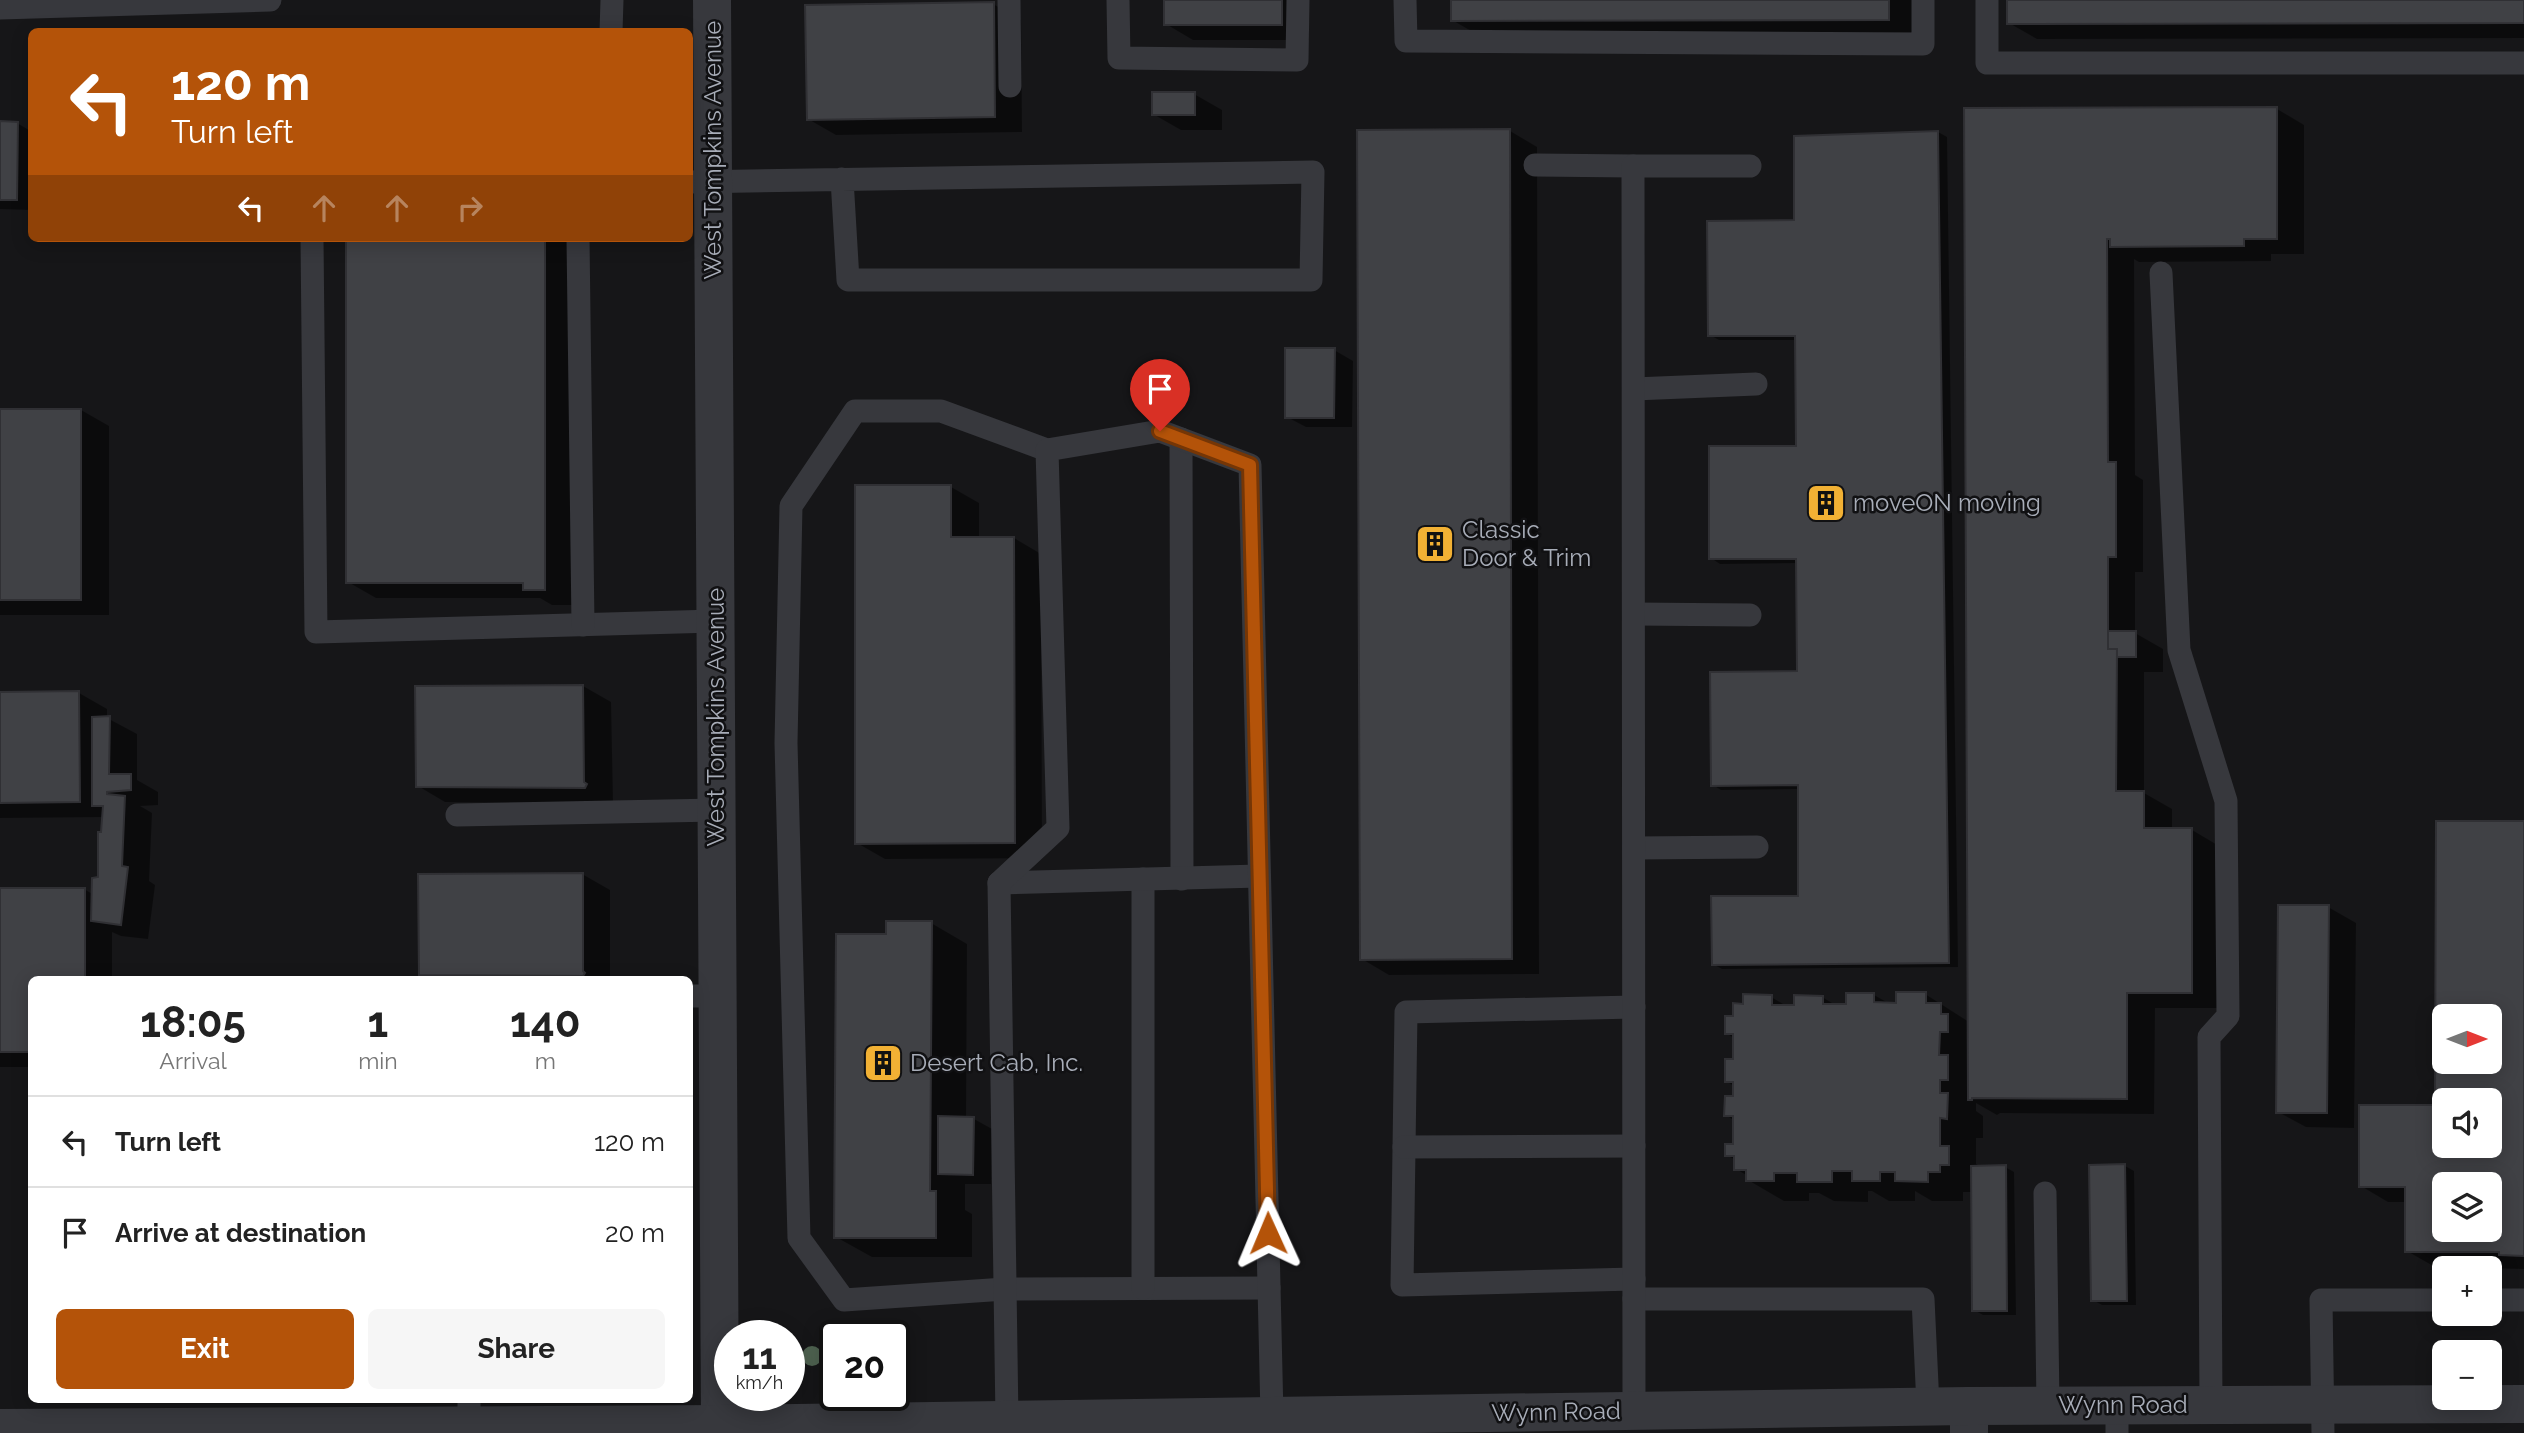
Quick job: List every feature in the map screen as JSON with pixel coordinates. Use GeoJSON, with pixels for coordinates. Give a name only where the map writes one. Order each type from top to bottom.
{"type":"FeatureCollection","features":[{"type":"Feature","properties":{"kind":"street","name":"West Tompkins Avenue"},"geometry":{"type":"LineString","coordinates":[[712,0],[701,181],[715,621],[717,810],[704,996],[720,1429]]}},
{"type":"Feature","properties":{"kind":"street","name":"Wynn Road"},"geometry":{"type":"LineString","coordinates":[[0,1427],[422,1429],[469,1413],[588,1412],[720,1429],[1007,1420],[1225,1425],[1272,1416],[1399,1424],[1611,1418],[1736,1421],[1928,1406],[1969,1419],[2048,1405],[2117,1419],[2211,1405],[2323,1419],[2524,1404]]}},
{"type":"Feature","properties":{"kind":"lane"},"geometry":{"type":"LineString","coordinates":[[0,9],[270,0]]}},
{"type":"Feature","properties":{"kind":"lane"},"geometry":{"type":"LineString","coordinates":[[611,28],[612,0]]}},
{"type":"Feature","properties":{"kind":"lane"},"geometry":{"type":"LineString","coordinates":[[1009,0],[1010,86]]}},
{"type":"Feature","properties":{"kind":"lane"},"geometry":{"type":"LineString","coordinates":[[1118,0],[1119,58],[1297,60],[1298,0]]}},
{"type":"Feature","properties":{"kind":"lane"},"geometry":{"type":"LineString","coordinates":[[1405,0],[1406,41],[1923,44],[1923,0]]}},
{"type":"Feature","properties":{"kind":"lane"},"geometry":{"type":"LineString","coordinates":[[1987,0],[1987,64],[2524,64]]}},
{"type":"Feature","properties":{"kind":"lane"},"geometry":{"type":"LineString","coordinates":[[1535,165],[1751,166]]}},
{"type":"Feature","properties":{"kind":"lane"},"geometry":{"type":"LineString","coordinates":[[1611,1418],[1634,1289],[1633,166]]}},
{"type":"Feature","properties":{"kind":"lane"},"geometry":{"type":"LineString","coordinates":[[701,181],[1313,172],[1311,280],[848,280],[842,179]]}},
{"type":"Feature","properties":{"kind":"lane"},"geometry":{"type":"LineString","coordinates":[[312,242],[316,632],[715,621]]}},
{"type":"Feature","properties":{"kind":"lane"},"geometry":{"type":"LineString","coordinates":[[578,242],[583,625]]}},
{"type":"Feature","properties":{"kind":"lane"},"geometry":{"type":"LineString","coordinates":[[2161,273],[2179,650],[2227,801],[2228,1016],[2209,1037],[2211,1405]]}},
{"type":"Feature","properties":{"kind":"lane"},"geometry":{"type":"LineString","coordinates":[[1634,389],[1756,384]]}},
{"type":"Feature","properties":{"kind":"lane"},"geometry":{"type":"LineString","coordinates":[[1269,1288],[1005,1289],[844,1300],[799,1238],[786,743],[791,506],[855,411],[941,411],[1047,450],[1160,431],[1250,465],[1272,1416]]}},
{"type":"Feature","properties":{"kind":"lane"},"geometry":{"type":"LineString","coordinates":[[1181,439],[1182,879]]}},
{"type":"Feature","properties":{"kind":"lane"},"geometry":{"type":"LineString","coordinates":[[1007,1420],[999,883],[1058,828],[1047,450]]}},
{"type":"Feature","properties":{"kind":"lane"},"geometry":{"type":"LineString","coordinates":[[1634,614],[1751,615]]}},
{"type":"Feature","properties":{"kind":"lane"},"geometry":{"type":"LineString","coordinates":[[457,816],[717,810]]}},
{"type":"Feature","properties":{"kind":"lane"},"geometry":{"type":"LineString","coordinates":[[1634,848],[1757,847]]}},
{"type":"Feature","properties":{"kind":"lane"},"geometry":{"type":"LineString","coordinates":[[999,883],[1259,876]]}},
{"type":"Feature","properties":{"kind":"lane"},"geometry":{"type":"LineString","coordinates":[[1143,879],[1143,1288]]}},
{"type":"Feature","properties":{"kind":"lane"},"geometry":{"type":"LineString","coordinates":[[1634,1007],[1406,1012],[1402,1285],[1634,1289],[1923,1299],[1928,1406]]}},
{"type":"Feature","properties":{"kind":"lane"},"geometry":{"type":"LineString","coordinates":[[1404,1147],[1634,1146]]}},
{"type":"Feature","properties":{"kind":"lane"},"geometry":{"type":"LineString","coordinates":[[2045,1194],[2048,1405]]}},
{"type":"Feature","properties":{"kind":"lane"},"geometry":{"type":"LineString","coordinates":[[2323,1419],[2321,1300],[2432,1300]]}},
{"type":"Feature","properties":{"kind":"lane"},"geometry":{"type":"LineString","coordinates":[[2502,1300],[2524,1300]]}},
{"type":"Feature","properties":{"kind":"building"},"geometry":{"type":"Polygon","coordinates":[[[1164,0],[1282,0],[1282,25],[1164,25],[1164,0]]]}},
{"type":"Feature","properties":{"kind":"building"},"geometry":{"type":"Polygon","coordinates":[[[1451,0],[1889,0],[1889,20],[1451,21],[1451,0]]]}},
{"type":"Feature","properties":{"kind":"building"},"geometry":{"type":"Polygon","coordinates":[[[2007,0],[2524,0],[2524,23],[2007,24],[2007,0]]]}},
{"type":"Feature","properties":{"kind":"building"},"geometry":{"type":"Polygon","coordinates":[[[994,2],[995,117],[807,120],[805,5],[994,2]]]}},
{"type":"Feature","properties":{"kind":"building"},"geometry":{"type":"Polygon","coordinates":[[[1152,92],[1195,92],[1195,115],[1152,115],[1152,92]]]}},
{"type":"Feature","properties":{"kind":"building"},"geometry":{"type":"Polygon","coordinates":[[[2277,107],[2277,239],[2244,239],[2244,246],[2110,247],[2110,239],[2107,239],[2108,462],[2116,462],[2116,557],[2108,557],[2108,649],[2117,649],[2116,791],[2144,791],[2144,828],[2192,828],[2192,993],[2127,993],[2127,1099],[1968,1100],[1964,108],[2277,107]]]}},
{"type":"Feature","properties":{"kind":"building"},"geometry":{"type":"Polygon","coordinates":[[[0,121],[18,122],[17,200],[0,200],[0,121]]]}},
{"type":"Feature","properties":{"kind":"building","name":"Classic Door & Trim"},"geometry":{"type":"Polygon","coordinates":[[[1510,129],[1512,959],[1360,960],[1357,130],[1510,129]]]}},
{"type":"Feature","properties":{"kind":"building","name":"moveON moving"},"geometry":{"type":"Polygon","coordinates":[[[1938,131],[1949,963],[1712,965],[1711,896],[1798,896],[1798,785],[1711,786],[1710,672],[1797,671],[1796,559],[1709,559],[1709,446],[1796,446],[1795,336],[1708,336],[1707,221],[1794,220],[1794,136],[1938,131]]]}},
{"type":"Feature","properties":{"kind":"building"},"geometry":{"type":"Polygon","coordinates":[[[346,242],[545,242],[545,590],[523,590],[523,583],[346,583],[346,242]]]}},
{"type":"Feature","properties":{"kind":"building"},"geometry":{"type":"Polygon","coordinates":[[[1285,348],[1335,348],[1334,418],[1285,418],[1285,348]]]}},
{"type":"Feature","properties":{"kind":"building"},"geometry":{"type":"Polygon","coordinates":[[[0,409],[81,409],[81,600],[0,600],[0,409]]]}},
{"type":"Feature","properties":{"kind":"building"},"geometry":{"type":"Polygon","coordinates":[[[855,485],[951,485],[951,537],[1014,537],[1015,843],[855,844],[855,485]]]}},
{"type":"Feature","properties":{"kind":"building"},"geometry":{"type":"Polygon","coordinates":[[[2108,631],[2136,631],[2136,657],[2117,657],[2117,649],[2108,649],[2108,631]]]}},
{"type":"Feature","properties":{"kind":"building"},"geometry":{"type":"Polygon","coordinates":[[[583,685],[585,788],[416,787],[415,686],[583,685]]]}},
{"type":"Feature","properties":{"kind":"building"},"geometry":{"type":"Polygon","coordinates":[[[79,691],[80,802],[0,803],[0,692],[79,691]]]}},
{"type":"Feature","properties":{"kind":"building"},"geometry":{"type":"Polygon","coordinates":[[[110,716],[109,774],[131,774],[131,790],[107,792],[125,796],[122,866],[128,867],[121,925],[91,921],[92,878],[98,877],[98,832],[101,832],[103,806],[92,806],[92,717],[110,716]]]}},
{"type":"Feature","properties":{"kind":"building"},"geometry":{"type":"Polygon","coordinates":[[[2436,821],[2524,821],[2524,1256],[2499,1255],[2499,1252],[2405,1252],[2405,1187],[2359,1187],[2359,1105],[2432,1105],[2432,1158],[2502,1158],[2502,1088],[2435,1088],[2435,1074],[2502,1074],[2502,1004],[2435,1004],[2436,821]]]}},
{"type":"Feature","properties":{"kind":"building"},"geometry":{"type":"Polygon","coordinates":[[[583,873],[583,976],[419,975],[418,874],[583,873]]]}},
{"type":"Feature","properties":{"kind":"building"},"geometry":{"type":"Polygon","coordinates":[[[0,888],[85,888],[85,976],[28,976],[28,1052],[0,1052],[0,888]]]}},
{"type":"Feature","properties":{"kind":"building"},"geometry":{"type":"Polygon","coordinates":[[[2278,905],[2329,905],[2327,1113],[2276,1113],[2278,905]]]}},
{"type":"Feature","properties":{"kind":"building","name":"Desert Cab, Inc."},"geometry":{"type":"Polygon","coordinates":[[[886,921],[932,921],[930,1191],[936,1191],[936,1238],[834,1238],[836,934],[886,934],[886,921]]]}},
{"type":"Feature","properties":{"kind":"building"},"geometry":{"type":"Polygon","coordinates":[[[1896,992],[1926,992],[1926,1003],[1941,1003],[1941,1014],[1948,1014],[1948,1032],[1940,1032],[1939,1055],[1948,1055],[1948,1080],[1940,1080],[1940,1093],[1948,1093],[1947,1119],[1940,1118],[1940,1146],[1949,1146],[1949,1165],[1940,1165],[1940,1172],[1928,1172],[1928,1182],[1895,1181],[1895,1172],[1880,1172],[1880,1181],[1852,1181],[1852,1171],[1832,1171],[1832,1182],[1797,1182],[1797,1173],[1774,1173],[1774,1181],[1746,1181],[1746,1170],[1734,1170],[1734,1156],[1725,1156],[1725,1144],[1733,1144],[1733,1116],[1724,1116],[1725,1096],[1733,1096],[1733,1082],[1725,1082],[1725,1059],[1733,1059],[1733,1034],[1725,1034],[1725,1016],[1733,1016],[1733,1003],[1743,1004],[1743,994],[1772,995],[1772,1005],[1794,1005],[1794,995],[1823,996],[1823,1004],[1846,1004],[1846,993],[1874,993],[1874,1002],[1896,1003],[1896,992]]]}},
{"type":"Feature","properties":{"kind":"building"},"geometry":{"type":"Polygon","coordinates":[[[938,1116],[974,1117],[973,1175],[938,1174],[938,1116]]]}},
{"type":"Feature","properties":{"kind":"building"},"geometry":{"type":"Polygon","coordinates":[[[2125,1164],[2127,1301],[2091,1301],[2089,1165],[2125,1164]]]}},
{"type":"Feature","properties":{"kind":"building"},"geometry":{"type":"Polygon","coordinates":[[[2006,1165],[2007,1311],[1972,1311],[1971,1166],[2006,1165]]]}},
{"type":"Feature","properties":{"kind":"place","name":"moveON moving"},"geometry":{"type":"Point","coordinates":[1826,503]}},
{"type":"Feature","properties":{"kind":"place","name":"Classic Door & Trim"},"geometry":{"type":"Point","coordinates":[1435,544]}},
{"type":"Feature","properties":{"kind":"place","name":"Desert Cab, Inc."},"geometry":{"type":"Point","coordinates":[883,1063]}},
{"type":"Feature","properties":{"kind":"route"},"geometry":{"type":"LineString","coordinates":[[1160,431],[1250,465],[1268,1233]]}}]}
